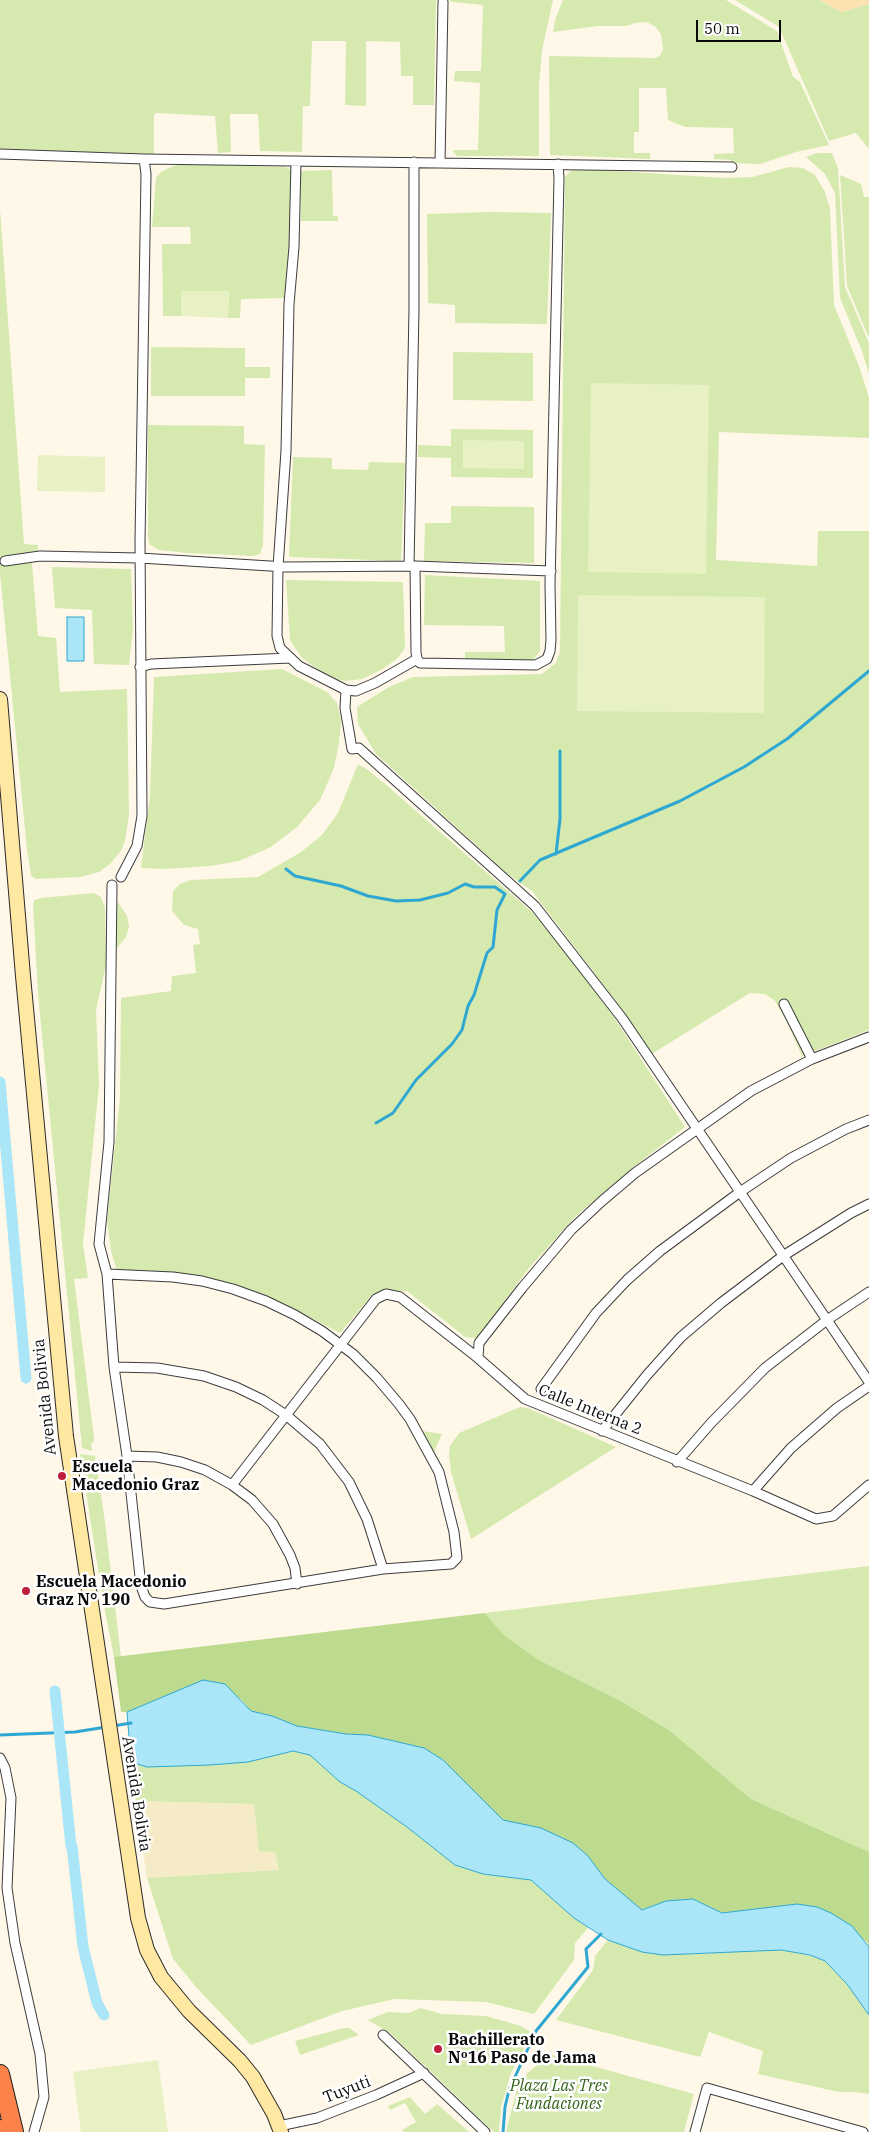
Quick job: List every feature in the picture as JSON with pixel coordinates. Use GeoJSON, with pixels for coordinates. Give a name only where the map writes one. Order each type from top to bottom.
{"type":"FeatureCollection","features":[{"type":"Feature","properties":{"kind":"highway"},"geometry":{"type":"LineString","coordinates":[[0,2074],[14,2132]]}},
{"type":"Feature","properties":{"kind":"street"},"geometry":{"type":"LineString","coordinates":[[440,162],[443,2]]}},
{"type":"Feature","properties":{"kind":"street"},"geometry":{"type":"LineString","coordinates":[[0,154],[144,160],[440,162],[732,167]]}},
{"type":"Feature","properties":{"kind":"street"},"geometry":{"type":"LineString","coordinates":[[121,877],[137,846],[142,816],[140,558],[146,174],[144,160]]}},
{"type":"Feature","properties":{"kind":"street"},"geometry":{"type":"LineString","coordinates":[[296,161],[294,247],[289,304],[286,451],[278,567],[277,636],[280,648],[290,658],[315,676],[346,690],[356,691],[376,683],[417,659]]}},
{"type":"Feature","properties":{"kind":"street"},"geometry":{"type":"LineString","coordinates":[[414,162],[412,566],[417,659],[420,663],[426,665],[536,665],[547,659],[550,652],[558,164]]}},
{"type":"Feature","properties":{"kind":"street"},"geometry":{"type":"LineString","coordinates":[[5,561],[40,556],[140,558],[278,567],[412,566],[551,571]]}},
{"type":"Feature","properties":{"kind":"street"},"geometry":{"type":"LineString","coordinates":[[140,667],[151,664],[290,658]]}},
{"type":"Feature","properties":{"kind":"street"},"geometry":{"type":"LineString","coordinates":[[346,690],[345,708],[352,749],[359,748],[535,906],[622,1018],[869,1384],[837,1408],[791,1448],[753,1491]]}},
{"type":"Feature","properties":{"kind":"street","name":"Avenida Bolivia"},"geometry":{"type":"LineString","coordinates":[[0,698],[19,938],[66,1436],[138,1918],[143,1940],[152,1963],[189,2011],[240,2061],[253,2077],[280,2129]]}},
{"type":"Feature","properties":{"kind":"street"},"geometry":{"type":"LineString","coordinates":[[107,1274],[173,1277],[233,1290],[266,1301],[295,1315],[340,1344],[377,1378],[410,1419],[439,1472],[454,1532],[457,1558],[451,1564],[383,1569],[164,1604],[150,1602],[141,1586],[127,1456],[114,1367],[107,1274],[99,1244],[110,1142],[112,885]]}},
{"type":"Feature","properties":{"kind":"street"},"geometry":{"type":"LineString","coordinates":[[784,1004],[812,1059]]}},
{"type":"Feature","properties":{"kind":"street"},"geometry":{"type":"LineString","coordinates":[[478,1358],[478,1344],[571,1230],[602,1200],[635,1173],[751,1091],[812,1059],[869,1036]]}},
{"type":"Feature","properties":{"kind":"street"},"geometry":{"type":"LineString","coordinates":[[541,1389],[596,1313],[627,1280],[660,1251],[740,1192],[791,1158],[846,1129],[869,1120]]}},
{"type":"Feature","properties":{"kind":"street"},"geometry":{"type":"LineString","coordinates":[[602,1431],[646,1375],[681,1337],[721,1303],[783,1256],[850,1213],[869,1204]]}},
{"type":"Feature","properties":{"kind":"street"},"geometry":{"type":"LineString","coordinates":[[677,1462],[711,1423],[765,1368],[827,1320],[869,1292]]}},
{"type":"Feature","properties":{"kind":"street","name":"Calle Interna 2"},"geometry":{"type":"LineString","coordinates":[[340,1344],[376,1300],[386,1294],[400,1298],[478,1358],[525,1399],[677,1462],[753,1491],[816,1519],[833,1516],[869,1485]]}},
{"type":"Feature","properties":{"kind":"street"},"geometry":{"type":"LineString","coordinates":[[232,1484],[340,1344]]}},
{"type":"Feature","properties":{"kind":"street"},"geometry":{"type":"LineString","coordinates":[[114,1367],[157,1368],[204,1376],[236,1387],[263,1400],[286,1415],[320,1444],[348,1482],[367,1519],[383,1569]]}},
{"type":"Feature","properties":{"kind":"street"},"geometry":{"type":"LineString","coordinates":[[127,1456],[157,1457],[181,1462],[205,1470],[232,1484],[252,1500],[273,1524],[290,1555],[295,1568],[297,1584]]}},
{"type":"Feature","properties":{"kind":"street"},"geometry":{"type":"LineString","coordinates":[[0,1758],[5,1768],[11,1798],[7,1888],[15,1943],[40,2054],[44,2097],[34,2132]]}},
{"type":"Feature","properties":{"kind":"street"},"geometry":{"type":"LineString","coordinates":[[383,2035],[485,2132]]}},
{"type":"Feature","properties":{"kind":"street","name":"Tuyuti"},"geometry":{"type":"LineString","coordinates":[[280,2129],[317,2118],[376,2095],[424,2073]]}},
{"type":"Feature","properties":{"kind":"street"},"geometry":{"type":"LineString","coordinates":[[695,2132],[707,2088],[863,2132]]}},
{"type":"Feature","properties":{"kind":"shaded area"},"geometry":{"type":"Polygon","coordinates":[[[136,1801],[254,1804],[259,1850],[275,1851],[279,1870],[147,1878],[136,1801]]]}},
{"type":"Feature","properties":{"kind":"green space"},"geometry":{"type":"Polygon","coordinates":[[[0,0],[436,0],[434,105],[413,105],[413,76],[401,76],[400,42],[366,41],[366,106],[345,105],[346,41],[312,41],[310,106],[303,106],[302,152],[260,151],[258,114],[230,114],[231,152],[218,153],[215,116],[156,113],[154,115],[154,154],[0,149],[0,0]]]}},
{"type":"Feature","properties":{"kind":"green space"},"geometry":{"type":"Polygon","coordinates":[[[449,0],[553,0],[542,50],[539,85],[539,156],[457,156],[452,150],[478,150],[480,83],[454,81],[455,71],[481,71],[483,5],[452,2],[449,0]]]}},
{"type":"Feature","properties":{"kind":"green space"},"geometry":{"type":"Polygon","coordinates":[[[563,0],[726,0],[777,31],[793,77],[800,82],[829,145],[796,152],[760,164],[731,163],[731,160],[714,159],[714,154],[734,153],[733,128],[685,127],[668,120],[666,88],[639,88],[639,132],[634,132],[634,153],[650,153],[650,159],[550,155],[549,56],[655,58],[660,56],[663,49],[661,35],[656,27],[647,22],[627,26],[598,26],[553,32],[555,20],[563,0]]]}},
{"type":"Feature","properties":{"kind":"green space"},"geometry":{"type":"Polygon","coordinates":[[[735,0],[820,0],[841,12],[869,4],[869,149],[856,133],[829,141],[779,27],[735,0]]]}},
{"type":"Feature","properties":{"kind":"green space"},"geometry":{"type":"Polygon","coordinates":[[[817,153],[832,153],[838,168],[845,287],[869,343],[869,374],[862,351],[840,298],[835,193],[825,174],[806,157],[817,153]]]}},
{"type":"Feature","properties":{"kind":"green space"},"geometry":{"type":"Polygon","coordinates":[[[186,164],[285,167],[290,169],[293,174],[293,236],[284,298],[241,299],[240,318],[228,318],[229,291],[182,291],[181,316],[163,316],[162,244],[191,244],[190,227],[152,227],[156,178],[161,172],[173,166],[186,164]]]}},
{"type":"Feature","properties":{"kind":"green space"},"geometry":{"type":"Polygon","coordinates":[[[789,167],[803,168],[815,175],[825,192],[830,209],[834,305],[859,366],[869,398],[869,438],[719,432],[716,560],[817,566],[818,531],[869,531],[869,1030],[802,1056],[787,1022],[775,1001],[765,994],[750,993],[650,1055],[614,999],[532,891],[509,875],[376,754],[358,724],[357,707],[389,687],[413,677],[542,674],[556,663],[560,651],[565,177],[571,171],[585,169],[725,178],[752,177],[789,167]]]}},
{"type":"Feature","properties":{"kind":"green space"},"geometry":{"type":"Polygon","coordinates":[[[332,170],[333,216],[338,216],[338,221],[301,221],[301,171],[332,170]]]}},
{"type":"Feature","properties":{"kind":"green space"},"geometry":{"type":"Polygon","coordinates":[[[840,175],[861,184],[864,197],[869,197],[869,338],[847,286],[840,175]]]}},
{"type":"Feature","properties":{"kind":"green space"},"geometry":{"type":"Polygon","coordinates":[[[0,209],[24,544],[38,545],[38,553],[3,555],[4,564],[32,563],[38,636],[56,638],[60,692],[127,689],[129,815],[125,841],[121,851],[110,864],[99,872],[81,877],[35,879],[31,875],[27,850],[0,573],[0,209]]]}},
{"type":"Feature","properties":{"kind":"green space"},"geometry":{"type":"Polygon","coordinates":[[[551,213],[547,324],[455,323],[455,305],[428,303],[427,214],[551,213]]]}},
{"type":"Feature","properties":{"kind":"green space"},"geometry":{"type":"Polygon","coordinates":[[[181,291],[229,291],[228,318],[181,316],[181,291]]]}},
{"type":"Feature","properties":{"kind":"green space"},"geometry":{"type":"Polygon","coordinates":[[[151,347],[245,348],[245,367],[270,367],[270,378],[245,378],[245,396],[151,396],[151,347]]]}},
{"type":"Feature","properties":{"kind":"green space"},"geometry":{"type":"Polygon","coordinates":[[[453,352],[533,353],[533,401],[453,400],[453,352]]]}},
{"type":"Feature","properties":{"kind":"green space"},"geometry":{"type":"Polygon","coordinates":[[[591,383],[709,385],[706,574],[588,572],[591,383]]]}},
{"type":"Feature","properties":{"kind":"green space"},"geometry":{"type":"Polygon","coordinates":[[[148,425],[244,426],[244,444],[265,445],[263,545],[260,554],[253,556],[187,553],[159,550],[150,545],[148,537],[148,425]]]}},
{"type":"Feature","properties":{"kind":"green space"},"geometry":{"type":"Polygon","coordinates":[[[451,429],[533,430],[533,478],[451,477],[451,458],[418,457],[418,445],[451,446],[451,429]]]}},
{"type":"Feature","properties":{"kind":"green space"},"geometry":{"type":"Polygon","coordinates":[[[463,440],[524,441],[524,469],[463,468],[463,440]]]}},
{"type":"Feature","properties":{"kind":"green space"},"geometry":{"type":"Polygon","coordinates":[[[38,455],[105,457],[105,492],[37,491],[38,455]]]}},
{"type":"Feature","properties":{"kind":"green space"},"geometry":{"type":"Polygon","coordinates":[[[293,457],[332,458],[332,469],[368,470],[369,462],[405,463],[401,561],[289,557],[293,457]]]}},
{"type":"Feature","properties":{"kind":"green space"},"geometry":{"type":"Polygon","coordinates":[[[451,506],[534,507],[534,563],[424,561],[425,523],[451,523],[451,506]]]}},
{"type":"Feature","properties":{"kind":"green space"},"geometry":{"type":"Polygon","coordinates":[[[52,567],[131,569],[133,629],[129,665],[94,664],[92,610],[55,608],[52,567]]]}},
{"type":"Feature","properties":{"kind":"green space"},"geometry":{"type":"Polygon","coordinates":[[[425,575],[540,581],[540,651],[533,660],[465,660],[465,652],[505,652],[504,626],[424,625],[425,575]]]}},
{"type":"Feature","properties":{"kind":"green space"},"geometry":{"type":"Polygon","coordinates":[[[286,580],[403,582],[405,648],[397,659],[381,670],[362,679],[345,681],[330,678],[302,658],[290,640],[286,580]]]}},
{"type":"Feature","properties":{"kind":"green space"},"geometry":{"type":"Polygon","coordinates":[[[578,595],[765,597],[764,713],[577,711],[578,595]]]}},
{"type":"Feature","properties":{"kind":"green space"},"geometry":{"type":"Polygon","coordinates":[[[282,669],[327,692],[337,703],[341,720],[339,743],[334,768],[320,800],[297,827],[271,847],[239,861],[210,866],[165,869],[141,868],[150,796],[154,677],[282,669]]]}},
{"type":"Feature","properties":{"kind":"green space"},"geometry":{"type":"Polygon","coordinates":[[[358,764],[385,784],[532,912],[562,947],[614,1017],[685,1127],[577,1215],[529,1268],[477,1338],[465,1337],[407,1291],[373,1294],[340,1333],[280,1302],[241,1290],[117,1271],[111,1251],[107,1220],[120,1098],[121,998],[171,991],[172,976],[196,973],[193,945],[200,944],[198,929],[184,925],[172,911],[173,891],[180,884],[191,880],[258,877],[301,852],[322,835],[338,813],[358,764]]]}},
{"type":"Feature","properties":{"kind":"green space"},"geometry":{"type":"Polygon","coordinates":[[[94,893],[101,897],[105,908],[106,965],[96,1010],[99,1085],[83,1244],[88,1278],[74,1279],[94,1438],[94,1442],[91,1443],[92,1451],[82,1448],[38,994],[33,905],[34,900],[41,898],[94,893]]]}},
{"type":"Feature","properties":{"kind":"green space"},"geometry":{"type":"Polygon","coordinates":[[[115,898],[127,916],[129,927],[126,937],[116,949],[115,898]]]}},
{"type":"Feature","properties":{"kind":"green space"},"geometry":{"type":"Polygon","coordinates":[[[520,1407],[528,1408],[616,1447],[471,1539],[451,1472],[450,1446],[459,1433],[520,1407]]]}},
{"type":"Feature","properties":{"kind":"green space"},"geometry":{"type":"Polygon","coordinates":[[[422,1431],[442,1434],[434,1452],[422,1431]]]}},
{"type":"Feature","properties":{"kind":"green space"},"geometry":{"type":"Polygon","coordinates":[[[80,1454],[95,1456],[121,1657],[114,1657],[103,1601],[80,1454]]]}},
{"type":"Feature","properties":{"kind":"green space"},"geometry":{"type":"Polygon","coordinates":[[[869,1566],[869,1852],[751,1799],[669,1730],[619,1700],[539,1660],[504,1635],[485,1613],[869,1566]]]}},
{"type":"Feature","properties":{"kind":"green space"},"geometry":{"type":"Polygon","coordinates":[[[485,1613],[504,1635],[539,1660],[619,1700],[669,1730],[751,1799],[869,1852],[869,1947],[867,1942],[817,1907],[797,1904],[722,1913],[693,1899],[666,1901],[642,1910],[605,1879],[588,1856],[503,1820],[443,1760],[424,1748],[368,1735],[346,1734],[297,1726],[272,1716],[251,1711],[241,1699],[184,1688],[127,1712],[121,1712],[114,1657],[485,1613]]]}},
{"type":"Feature","properties":{"kind":"green space"},"geometry":{"type":"Polygon","coordinates":[[[293,1751],[310,1755],[340,1782],[407,1827],[455,1865],[483,1874],[531,1880],[588,1928],[575,1943],[574,1960],[534,2014],[486,2002],[395,1999],[342,2011],[251,2045],[196,1987],[173,1959],[147,1878],[279,1870],[275,1852],[259,1851],[254,1804],[136,1801],[130,1762],[210,1765],[248,1762],[293,1751]]]}},
{"type":"Feature","properties":{"kind":"green space"},"geometry":{"type":"Polygon","coordinates":[[[608,1940],[642,1952],[702,1954],[746,1950],[781,1950],[810,1955],[825,1961],[847,1984],[869,2015],[869,2094],[839,2092],[758,2074],[763,2051],[709,2032],[700,2057],[556,2020],[593,1970],[595,1956],[608,1940]]]}},
{"type":"Feature","properties":{"kind":"green space"},"geometry":{"type":"Polygon","coordinates":[[[420,2008],[442,2014],[486,2016],[521,2026],[533,2033],[511,2073],[501,2107],[499,2132],[494,2132],[390,2033],[368,2020],[388,2012],[409,2013],[420,2008]]]}},
{"type":"Feature","properties":{"kind":"green space"},"geometry":{"type":"Polygon","coordinates":[[[349,2028],[359,2035],[300,2055],[295,2041],[349,2028]]]}},
{"type":"Feature","properties":{"kind":"green space","name":"Plaza Las Tres Fundaciones"},"geometry":{"type":"Polygon","coordinates":[[[549,2054],[694,2094],[684,2132],[506,2132],[519,2081],[549,2054]]]}},
{"type":"Feature","properties":{"kind":"green space"},"geometry":{"type":"Polygon","coordinates":[[[158,2060],[168,2132],[81,2132],[73,2072],[158,2060]]]}},
{"type":"Feature","properties":{"kind":"green space"},"geometry":{"type":"Polygon","coordinates":[[[410,2097],[425,2114],[437,2104],[469,2132],[404,2132],[402,2130],[416,2122],[405,2103],[390,2110],[388,2106],[410,2097]]]}},
{"type":"Feature","properties":{"kind":"sand"},"geometry":{"type":"Polygon","coordinates":[[[820,0],[869,0],[869,4],[841,12],[820,0]]]}},
{"type":"Feature","properties":{"kind":"water"},"geometry":{"type":"Polygon","coordinates":[[[67,617],[84,617],[84,661],[67,661],[67,617]]]}},
{"type":"Feature","properties":{"kind":"water"},"geometry":{"type":"Polygon","coordinates":[[[203,1680],[225,1684],[251,1711],[272,1716],[297,1726],[346,1734],[368,1735],[424,1748],[443,1760],[503,1820],[541,1828],[573,1843],[588,1856],[605,1879],[642,1910],[666,1901],[693,1899],[722,1913],[797,1904],[817,1907],[831,1913],[852,1926],[869,1947],[869,2015],[847,1984],[825,1961],[810,1955],[781,1950],[663,1955],[642,1952],[608,1940],[574,1918],[531,1880],[483,1874],[455,1865],[407,1827],[340,1782],[310,1755],[293,1751],[248,1762],[210,1765],[147,1767],[131,1762],[127,1712],[203,1680]]]}},
{"type":"Feature","properties":{"kind":"waterway"},"geometry":{"type":"LineString","coordinates":[[520,881],[540,860],[680,801],[744,767],[787,739],[869,671]]}},
{"type":"Feature","properties":{"kind":"waterway"},"geometry":{"type":"LineString","coordinates":[[556,854],[560,819],[560,751]]}},
{"type":"Feature","properties":{"kind":"waterway"},"geometry":{"type":"LineString","coordinates":[[286,869],[295,876],[341,886],[368,896],[396,901],[420,900],[448,893],[465,884],[474,887],[495,887],[505,894],[497,910],[493,947],[487,953],[474,995],[468,1006],[462,1030],[452,1044],[416,1080],[393,1113],[376,1123]]}},
{"type":"Feature","properties":{"kind":"waterway"},"geometry":{"type":"LineString","coordinates":[[0,1082],[26,1378]]}},
{"type":"Feature","properties":{"kind":"waterway"},"geometry":{"type":"LineString","coordinates":[[55,1691],[71,1846]]}},
{"type":"Feature","properties":{"kind":"waterway"},"geometry":{"type":"LineString","coordinates":[[113,1726],[131,1723]]}},
{"type":"Feature","properties":{"kind":"waterway"},"geometry":{"type":"LineString","coordinates":[[0,1735],[75,1732],[106,1727]]}},
{"type":"Feature","properties":{"kind":"waterway"},"geometry":{"type":"LineString","coordinates":[[72,1846],[83,1947],[97,2003],[104,2015]]}},
{"type":"Feature","properties":{"kind":"waterway"},"geometry":{"type":"LineString","coordinates":[[503,2132],[505,2107],[509,2090],[536,2031],[588,1967],[586,1949],[601,1934]]}},
{"type":"Feature","properties":{"kind":"place","name":"Escuela Macedonio Graz"},"geometry":{"type":"Point","coordinates":[62,1476]}},
{"type":"Feature","properties":{"kind":"place","name":"Escuela Macedonio Graz N° 190"},"geometry":{"type":"Point","coordinates":[26,1591]}},
{"type":"Feature","properties":{"kind":"place","name":"Bachillerato Nº16 Paso de Jama"},"geometry":{"type":"Point","coordinates":[438,2049]}}]}
